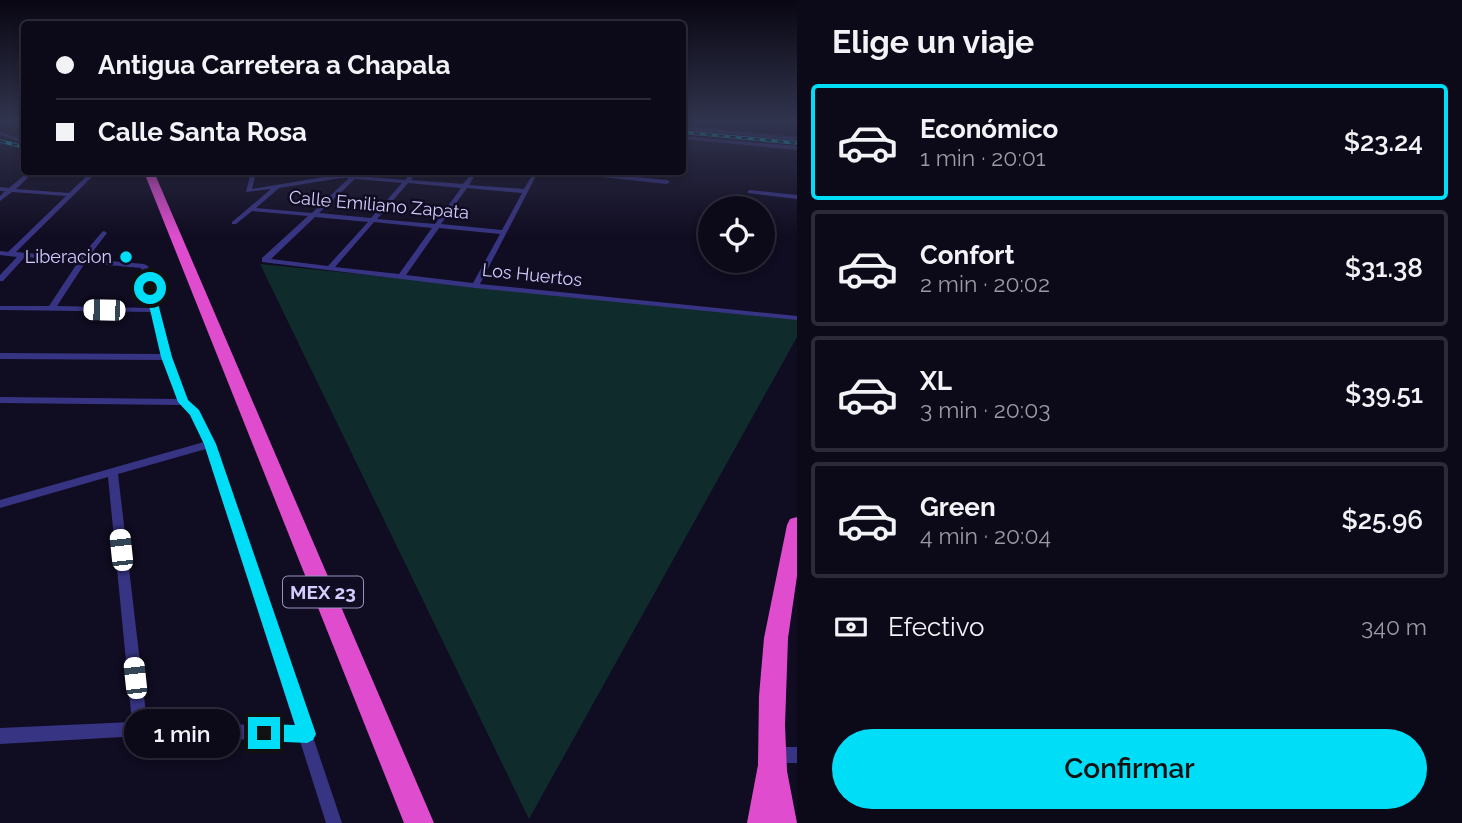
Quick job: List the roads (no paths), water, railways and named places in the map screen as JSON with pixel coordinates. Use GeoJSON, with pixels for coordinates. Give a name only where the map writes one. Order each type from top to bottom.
{"type":"FeatureCollection","features":[{"type":"Feature","properties":{"kind":"highway","name":"MEX 23"},"geometry":{"type":"LineString","coordinates":[[150,175],[419,823]]}},
{"type":"Feature","properties":{"kind":"highway"},"geometry":{"type":"LineString","coordinates":[[782,823],[784,755],[773,665],[781,600],[797,525]]}},
{"type":"Feature","properties":{"kind":"highway"},"geometry":{"type":"LineString","coordinates":[[762,823],[784,755]]}},
{"type":"Feature","properties":{"kind":"street"},"geometry":{"type":"LineString","coordinates":[[0,199],[28,175]]}},
{"type":"Feature","properties":{"kind":"street"},"geometry":{"type":"LineString","coordinates":[[10,254],[91,175]]}},
{"type":"Feature","properties":{"kind":"street"},"geometry":{"type":"LineString","coordinates":[[252,175],[248,191],[344,175]]}},
{"type":"Feature","properties":{"kind":"street"},"geometry":{"type":"LineString","coordinates":[[312,215],[356,175]]}},
{"type":"Feature","properties":{"kind":"street"},"geometry":{"type":"LineString","coordinates":[[364,175],[525,191]]}},
{"type":"Feature","properties":{"kind":"street"},"geometry":{"type":"LineString","coordinates":[[330,268],[412,175]]}},
{"type":"Feature","properties":{"kind":"street"},"geometry":{"type":"LineString","coordinates":[[402,275],[473,175]]}},
{"type":"Feature","properties":{"kind":"street"},"geometry":{"type":"LineString","coordinates":[[475,286],[534,175]]}},
{"type":"Feature","properties":{"kind":"street"},"geometry":{"type":"LineString","coordinates":[[602,175],[667,182]]}},
{"type":"Feature","properties":{"kind":"street"},"geometry":{"type":"LineString","coordinates":[[234,223],[279,186]]}},
{"type":"Feature","properties":{"kind":"street"},"geometry":{"type":"LineString","coordinates":[[0,189],[70,195]]}},
{"type":"Feature","properties":{"kind":"street"},"geometry":{"type":"LineString","coordinates":[[750,192],[797,197]]}},
{"type":"Feature","properties":{"kind":"street","name":"Calle Emiliano Zapata"},"geometry":{"type":"LineString","coordinates":[[251,209],[503,232]]}},
{"type":"Feature","properties":{"kind":"street","name":"Los Huertos"},"geometry":{"type":"LineString","coordinates":[[312,215],[265,260],[475,286],[797,318]]}},
{"type":"Feature","properties":{"kind":"street"},"geometry":{"type":"LineString","coordinates":[[51,309],[104,233]]}},
{"type":"Feature","properties":{"kind":"street"},"geometry":{"type":"LineString","coordinates":[[0,253],[143,265],[167,357],[183,402],[195,413],[210,444],[334,823]]}},
{"type":"Feature","properties":{"kind":"street"},"geometry":{"type":"LineString","coordinates":[[0,279],[23,255]]}},
{"type":"Feature","properties":{"kind":"street"},"geometry":{"type":"LineString","coordinates":[[0,308],[156,310]]}},
{"type":"Feature","properties":{"kind":"street"},"geometry":{"type":"LineString","coordinates":[[0,356],[167,357]]}},
{"type":"Feature","properties":{"kind":"street"},"geometry":{"type":"LineString","coordinates":[[0,400],[183,402]]}},
{"type":"Feature","properties":{"kind":"street"},"geometry":{"type":"LineString","coordinates":[[4,502],[210,444]]}},
{"type":"Feature","properties":{"kind":"street"},"geometry":{"type":"LineString","coordinates":[[113,473],[141,729]]}},
{"type":"Feature","properties":{"kind":"street"},"geometry":{"type":"LineString","coordinates":[[0,736],[141,729],[307,734]]}},
{"type":"Feature","properties":{"kind":"place","name":"Liberacion"},"geometry":{"type":"Point","coordinates":[126,257]}}]}
